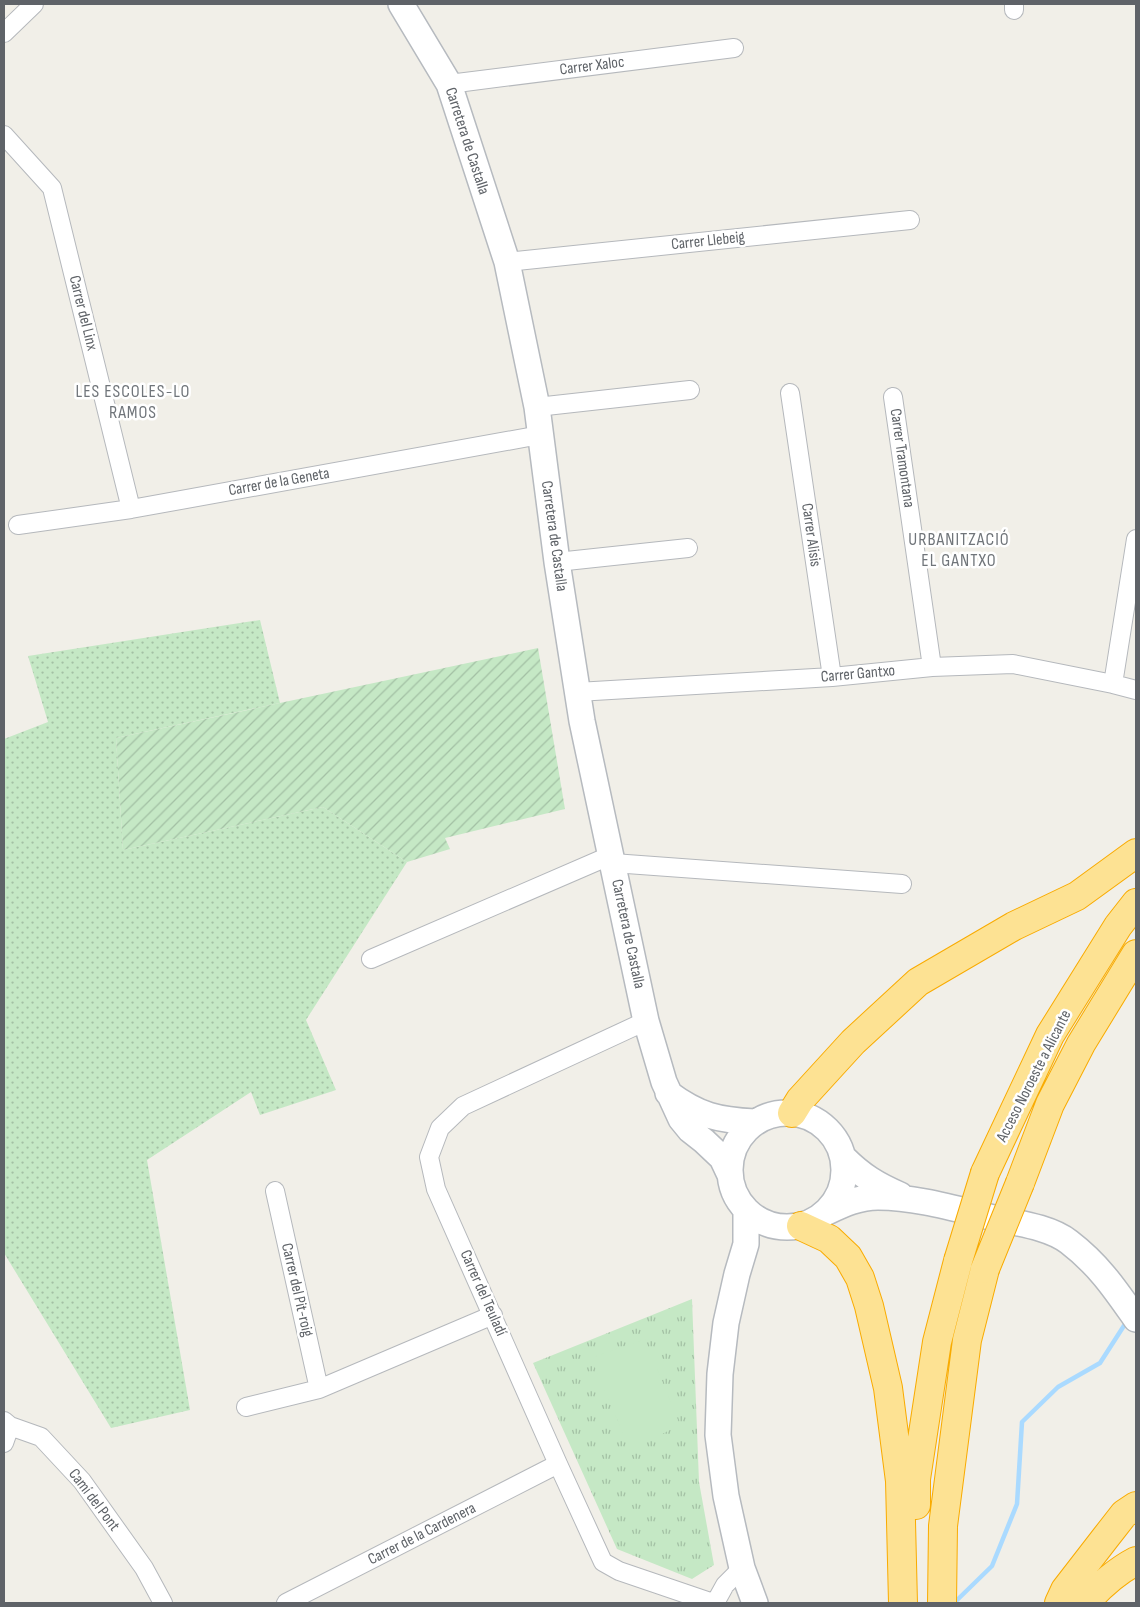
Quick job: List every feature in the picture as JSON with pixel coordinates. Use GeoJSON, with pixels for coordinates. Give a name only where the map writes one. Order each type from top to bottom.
{"type":"FeatureCollection","features":[{"type":"Feature","properties":{"kind":"highway"},"geometry":{"type":"LineString","coordinates":[[792,1113],[800,1100],[853,1042],[918,982],[1014,926],[1077,896],[1136,853]]}},
{"type":"Feature","properties":{"kind":"highway","name":"Acceso Noroeste a Alicante"},"geometry":{"type":"LineString","coordinates":[[908,1561],[916,1479],[937,1342],[958,1261],[985,1173],[1050,1035],[1118,926],[1136,903]]}},
{"type":"Feature","properties":{"kind":"highway","name":"Acceso Noroeste a Alicante"},"geometry":{"type":"LineString","coordinates":[[942,1603],[943,1526],[967,1340],[986,1269],[1054,1095],[1081,1044],[1136,954]]}},
{"type":"Feature","properties":{"kind":"highway"},"geometry":{"type":"LineString","coordinates":[[801,1226],[829,1239],[848,1257],[860,1278],[869,1306],[888,1388],[908,1561],[916,1603]]}},
{"type":"Feature","properties":{"kind":"highway"},"geometry":{"type":"LineString","coordinates":[[1059,1603],[1065,1590],[1124,1514],[1136,1506]]}},
{"type":"Feature","properties":{"kind":"highway"},"geometry":{"type":"LineString","coordinates":[[1085,1603],[1096,1591],[1136,1560]]}},
{"type":"Feature","properties":{"kind":"highway"},"geometry":{"type":"LineString","coordinates":[[903,1603],[908,1561]]}},
{"type":"Feature","properties":{"kind":"main road","name":"Carretera de Castalla"},"geometry":{"type":"LineString","coordinates":[[401,4],[449,84],[507,262],[537,406],[557,562],[582,721],[646,1021],[666,1088],[680,1119],[722,1158],[730,1175]]}},
{"type":"Feature","properties":{"kind":"main road"},"geometry":{"type":"LineString","coordinates":[[666,1088],[695,1111],[713,1118],[755,1122]]}},
{"type":"Feature","properties":{"kind":"main road"},"geometry":{"type":"LineString","coordinates":[[827,1212],[839,1196],[845,1177],[844,1158],[837,1141],[825,1127],[810,1117],[792,1113],[773,1114],[755,1122],[744,1132],[735,1145],[730,1160],[730,1175],[735,1194],[754,1216],[774,1226],[788,1228],[801,1226],[815,1221],[827,1212],[854,1200],[877,1197],[909,1199],[1039,1228],[1068,1241],[1107,1277],[1136,1319]]}},
{"type":"Feature","properties":{"kind":"main road"},"geometry":{"type":"LineString","coordinates":[[844,1158],[857,1171],[875,1184],[909,1199]]}},
{"type":"Feature","properties":{"kind":"main road"},"geometry":{"type":"LineString","coordinates":[[754,1216],[737,1274],[726,1323],[720,1374],[718,1435],[726,1496],[742,1568],[755,1603]]}},
{"type":"Feature","properties":{"kind":"street"},"geometry":{"type":"LineString","coordinates":[[4,33],[34,4]]}},
{"type":"Feature","properties":{"kind":"street","name":"Carrer Xaloc"},"geometry":{"type":"LineString","coordinates":[[449,84],[734,48]]}},
{"type":"Feature","properties":{"kind":"street","name":"Carrer del Linx"},"geometry":{"type":"LineString","coordinates":[[4,135],[52,188],[131,509]]}},
{"type":"Feature","properties":{"kind":"street","name":"Carrer Llebeig"},"geometry":{"type":"LineString","coordinates":[[507,262],[910,220]]}},
{"type":"Feature","properties":{"kind":"street"},"geometry":{"type":"LineString","coordinates":[[537,406],[690,390]]}},
{"type":"Feature","properties":{"kind":"street","name":"Carrer Alisis"},"geometry":{"type":"LineString","coordinates":[[790,393],[832,677]]}},
{"type":"Feature","properties":{"kind":"street","name":"Carrer Tramontana"},"geometry":{"type":"LineString","coordinates":[[893,397],[932,667]]}},
{"type":"Feature","properties":{"kind":"street","name":"Carrer de la Geneta"},"geometry":{"type":"LineString","coordinates":[[18,525],[131,509],[540,435]]}},
{"type":"Feature","properties":{"kind":"street"},"geometry":{"type":"LineString","coordinates":[[1113,684],[1136,539]]}},
{"type":"Feature","properties":{"kind":"street"},"geometry":{"type":"LineString","coordinates":[[557,562],[688,548]]}},
{"type":"Feature","properties":{"kind":"street","name":"Carrer Gantxo"},"geometry":{"type":"LineString","coordinates":[[577,692],[832,677],[932,667],[1013,664],[1136,690]]}},
{"type":"Feature","properties":{"kind":"street"},"geometry":{"type":"LineString","coordinates":[[371,959],[600,860],[613,863],[902,884]]}},
{"type":"Feature","properties":{"kind":"street","name":"Carrer del Teuladí"},"geometry":{"type":"LineString","coordinates":[[646,1021],[463,1106],[440,1128],[429,1157],[436,1189],[603,1562],[619,1571],[714,1603]]}},
{"type":"Feature","properties":{"kind":"street","name":"Carrer del Pit-roig"},"geometry":{"type":"LineString","coordinates":[[275,1190],[319,1388]]}},
{"type":"Feature","properties":{"kind":"street"},"geometry":{"type":"LineString","coordinates":[[246,1407],[319,1388],[493,1315]]}},
{"type":"Feature","properties":{"kind":"street"},"geometry":{"type":"LineString","coordinates":[[4,1443],[7,1424]]}},
{"type":"Feature","properties":{"kind":"street","name":"Camí del Pont"},"geometry":{"type":"LineString","coordinates":[[7,1424],[41,1437],[82,1481],[144,1568],[162,1603]]}},
{"type":"Feature","properties":{"kind":"street","name":"Carrer de la Cardenera"},"geometry":{"type":"LineString","coordinates":[[286,1603],[558,1464]]}},
{"type":"Feature","properties":{"kind":"street"},"geometry":{"type":"LineString","coordinates":[[714,1603],[725,1585],[742,1568]]}},
{"type":"Feature","properties":{"kind":"green space"},"geometry":{"type":"Polygon","coordinates":[[[260,620],[280,703],[116,738],[123,850],[323,807],[407,862],[306,1020],[336,1090],[260,1115],[251,1092],[147,1160],[190,1410],[111,1428],[4,1253],[4,739],[48,722],[28,656],[260,620]]]}},
{"type":"Feature","properties":{"kind":"green space"},"geometry":{"type":"Polygon","coordinates":[[[538,648],[565,809],[445,838],[450,849],[407,862],[323,807],[123,850],[116,738],[538,648]]]}},
{"type":"Feature","properties":{"kind":"green space"},"geometry":{"type":"Polygon","coordinates":[[[692,1299],[699,1482],[714,1565],[692,1579],[617,1549],[533,1363],[692,1299]]]}},
{"type":"Feature","properties":{"kind":"green space"},"geometry":{"type":"Polygon","coordinates":[[[645,1339],[680,1425],[630,1450],[591,1358],[645,1339]]]}},
{"type":"Feature","properties":{"kind":"waterway"},"geometry":{"type":"LineString","coordinates":[[954,1603],[992,1566],[1017,1504],[1022,1422],[1058,1387],[1100,1363],[1127,1321]]}},
{"type":"Feature","properties":{"kind":"district","name":"LES ESCOLES-LO RAMOS"},"geometry":{"type":"Point","coordinates":[133,401]}},
{"type":"Feature","properties":{"kind":"district","name":"URBANITZACIÓ EL GANTXO"},"geometry":{"type":"Point","coordinates":[959,549]}}]}
